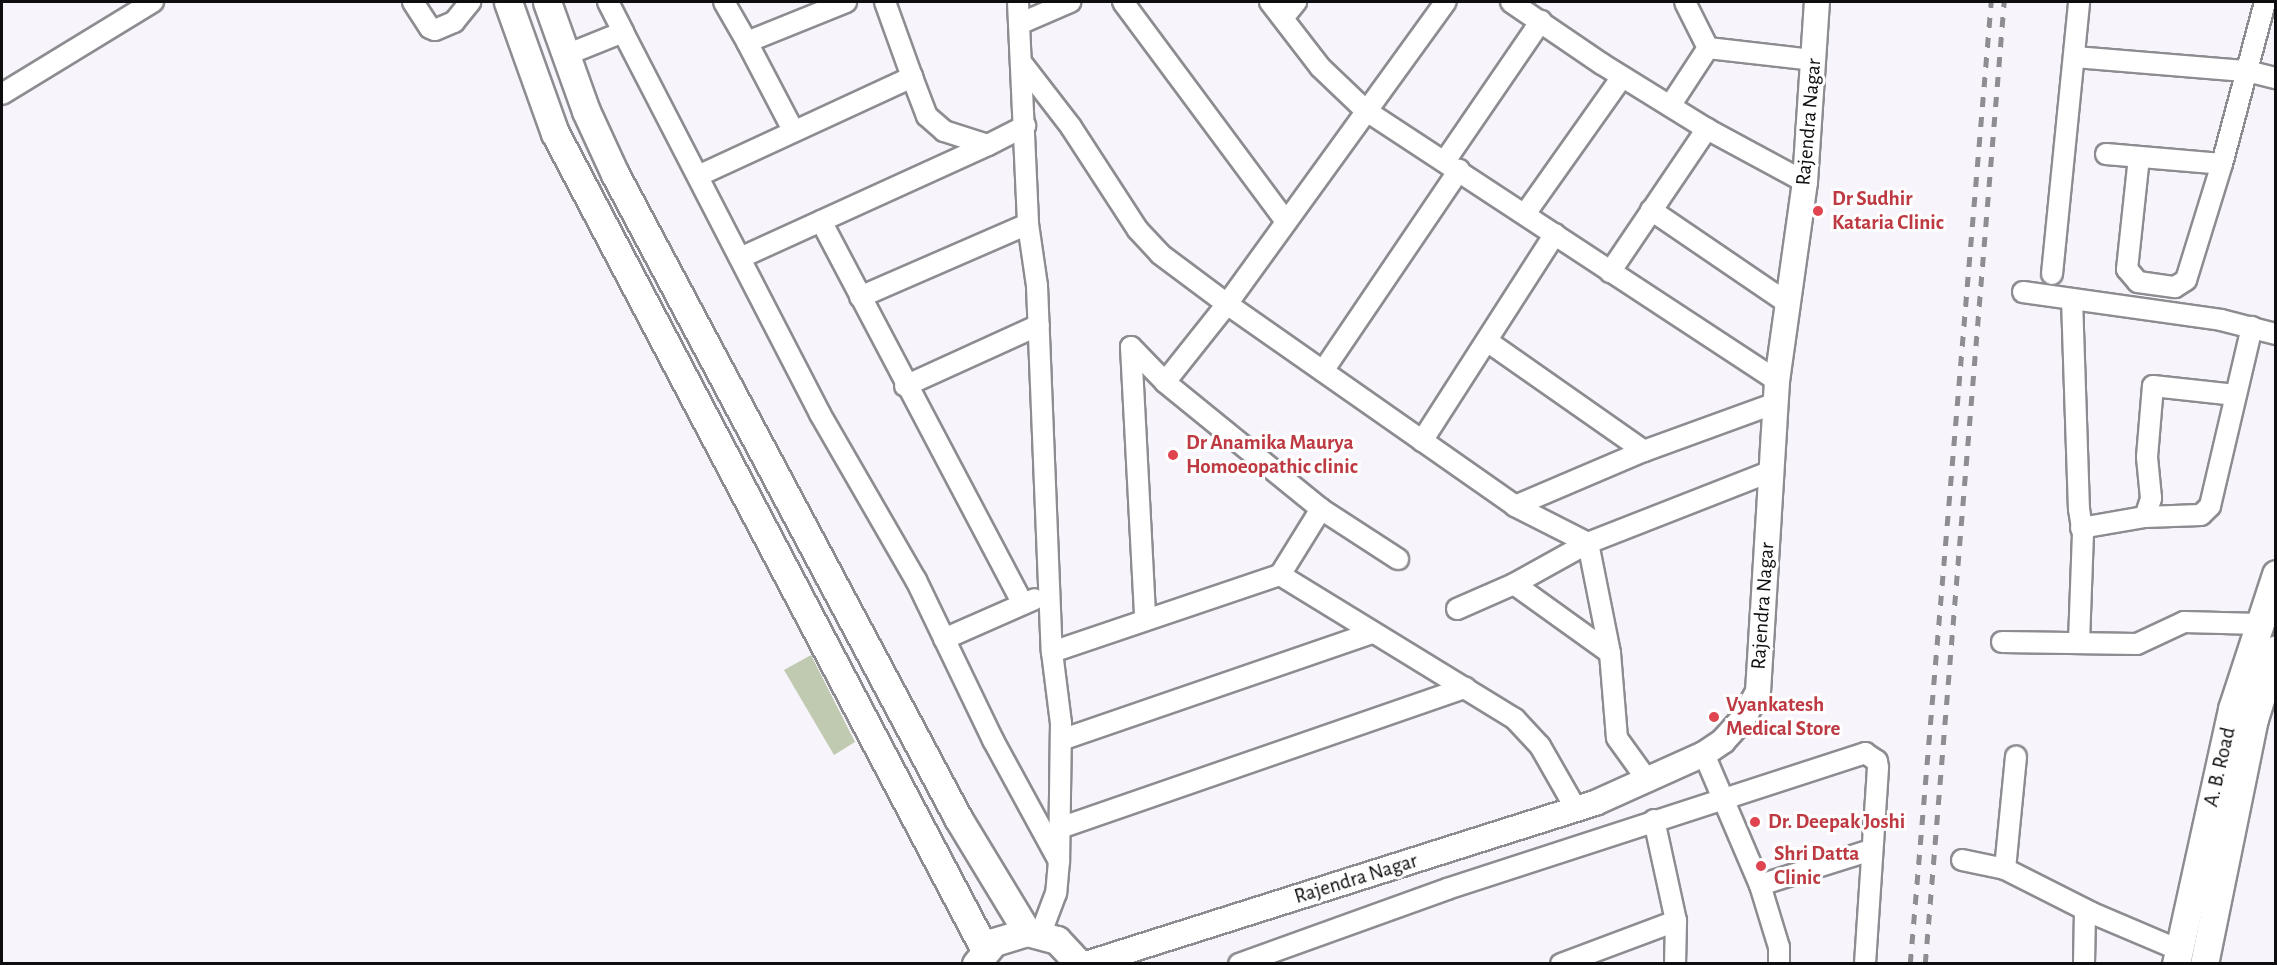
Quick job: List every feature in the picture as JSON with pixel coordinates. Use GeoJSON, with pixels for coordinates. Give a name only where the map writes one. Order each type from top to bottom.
{"type":"FeatureCollection","features":[{"type":"Feature","properties":{"kind":"main road"},"geometry":{"type":"LineString","coordinates":[[508,2],[555,133],[980,957],[1004,936],[1034,932],[1058,940],[1079,963]]}},
{"type":"Feature","properties":{"kind":"main road"},"geometry":{"type":"LineString","coordinates":[[547,2],[586,111],[615,174],[958,818],[1034,932]]}},
{"type":"Feature","properties":{"kind":"main road","name":"A. B. Road"},"geometry":{"type":"LineString","coordinates":[[2177,957],[2232,709],[2276,574]]}},
{"type":"Feature","properties":{"kind":"main road","name":"A. B. Road"},"geometry":{"type":"LineString","coordinates":[[2204,963],[2254,719],[2276,649]]}},
{"type":"Feature","properties":{"kind":"street"},"geometry":{"type":"LineString","coordinates":[[2,94],[153,2]]}},
{"type":"Feature","properties":{"kind":"street"},"geometry":{"type":"LineString","coordinates":[[413,2],[430,28],[435,30],[454,22],[470,2]]}},
{"type":"Feature","properties":{"kind":"street"},"geometry":{"type":"LineString","coordinates":[[608,2],[700,175],[820,414],[916,580],[944,639],[1059,861]]}},
{"type":"Feature","properties":{"kind":"street"},"geometry":{"type":"LineString","coordinates":[[724,2],[794,130]]}},
{"type":"Feature","properties":{"kind":"street"},"geometry":{"type":"LineString","coordinates":[[747,42],[846,2]]}},
{"type":"Feature","properties":{"kind":"street"},"geometry":{"type":"LineString","coordinates":[[885,2],[912,77],[935,126],[988,145]]}},
{"type":"Feature","properties":{"kind":"street"},"geometry":{"type":"LineString","coordinates":[[1018,2],[1028,224],[1038,325],[1052,652],[1061,740],[1059,861],[1056,893],[1034,932]]}},
{"type":"Feature","properties":{"kind":"street"},"geometry":{"type":"LineString","coordinates":[[1019,24],[1070,2]]}},
{"type":"Feature","properties":{"kind":"street"},"geometry":{"type":"LineString","coordinates":[[1123,2],[1286,220]]}},
{"type":"Feature","properties":{"kind":"street"},"geometry":{"type":"LineString","coordinates":[[1270,2],[1320,67],[1365,110],[1555,234],[1776,392]]}},
{"type":"Feature","properties":{"kind":"street"},"geometry":{"type":"LineString","coordinates":[[1283,18],[1296,2]]}},
{"type":"Feature","properties":{"kind":"street"},"geometry":{"type":"LineString","coordinates":[[1165,382],[1227,304],[1365,110],[1446,2]]}},
{"type":"Feature","properties":{"kind":"street"},"geometry":{"type":"LineString","coordinates":[[1511,2],[1622,77],[1707,129],[1805,182]]}},
{"type":"Feature","properties":{"kind":"street"},"geometry":{"type":"LineString","coordinates":[[1685,2],[1708,48]]}},
{"type":"Feature","properties":{"kind":"street","name":"Rajendra Nagar"},"geometry":{"type":"LineString","coordinates":[[1086,963],[1114,959],[1576,810],[1648,781],[1704,754],[1723,741],[1743,718],[1758,692],[1776,392],[1786,302],[1805,182],[1817,2]]}},
{"type":"Feature","properties":{"kind":"street"},"geometry":{"type":"LineString","coordinates":[[2052,274],[2079,2]]}},
{"type":"Feature","properties":{"kind":"street"},"geometry":{"type":"LineString","coordinates":[[2139,157],[2127,268],[2138,282],[2175,287],[2186,280],[2222,164],[2265,2]]}},
{"type":"Feature","properties":{"kind":"street"},"geometry":{"type":"LineString","coordinates":[[1323,371],[1541,21]]}},
{"type":"Feature","properties":{"kind":"street"},"geometry":{"type":"LineString","coordinates":[[566,55],[623,32]]}},
{"type":"Feature","properties":{"kind":"street"},"geometry":{"type":"LineString","coordinates":[[1708,48],[1814,60]]}},
{"type":"Feature","properties":{"kind":"street"},"geometry":{"type":"LineString","coordinates":[[1670,106],[1708,48]]}},
{"type":"Feature","properties":{"kind":"street"},"geometry":{"type":"LineString","coordinates":[[2075,57],[2247,71],[2276,78]]}},
{"type":"Feature","properties":{"kind":"street"},"geometry":{"type":"LineString","coordinates":[[1021,62],[1071,127],[1138,230],[1160,254],[1227,304],[1515,506],[1588,543]]}},
{"type":"Feature","properties":{"kind":"street"},"geometry":{"type":"LineString","coordinates":[[700,175],[912,77]]}},
{"type":"Feature","properties":{"kind":"street"},"geometry":{"type":"LineString","coordinates":[[1525,214],[1622,77]]}},
{"type":"Feature","properties":{"kind":"street"},"geometry":{"type":"LineString","coordinates":[[742,257],[1025,126]]}},
{"type":"Feature","properties":{"kind":"street"},"geometry":{"type":"LineString","coordinates":[[1610,272],[1707,129]]}},
{"type":"Feature","properties":{"kind":"street"},"geometry":{"type":"LineString","coordinates":[[2106,154],[2222,164]]}},
{"type":"Feature","properties":{"kind":"street"},"geometry":{"type":"LineString","coordinates":[[1651,210],[1786,302]]}},
{"type":"Feature","properties":{"kind":"street"},"geometry":{"type":"LineString","coordinates":[[821,221],[905,386],[1023,604]]}},
{"type":"Feature","properties":{"kind":"street"},"geometry":{"type":"LineString","coordinates":[[860,297],[1028,224]]}},
{"type":"Feature","properties":{"kind":"street"},"geometry":{"type":"LineString","coordinates":[[1422,441],[1555,234]]}},
{"type":"Feature","properties":{"kind":"street"},"geometry":{"type":"LineString","coordinates":[[2023,292],[2252,327],[2276,334]]}},
{"type":"Feature","properties":{"kind":"street"},"geometry":{"type":"LineString","coordinates":[[2072,299],[2080,528],[2079,643]]}},
{"type":"Feature","properties":{"kind":"street"},"geometry":{"type":"LineString","coordinates":[[905,386],[1038,325]]}},
{"type":"Feature","properties":{"kind":"street"},"geometry":{"type":"LineString","coordinates":[[2080,528],[2145,517],[2201,515],[2210,506],[2252,327]]}},
{"type":"Feature","properties":{"kind":"street"},"geometry":{"type":"LineString","coordinates":[[1487,340],[1644,451]]}},
{"type":"Feature","properties":{"kind":"street"},"geometry":{"type":"LineString","coordinates":[[1145,618],[1131,347],[1165,382],[1322,509],[1398,560]]}},
{"type":"Feature","properties":{"kind":"street"},"geometry":{"type":"LineString","coordinates":[[2145,517],[2151,498],[2147,457],[2153,386],[2236,395]]}},
{"type":"Feature","properties":{"kind":"street"},"geometry":{"type":"LineString","coordinates":[[1515,506],[1776,392]]}},
{"type":"Feature","properties":{"kind":"street"},"geometry":{"type":"LineString","coordinates":[[1457,609],[1514,584],[1588,543],[1772,471]]}},
{"type":"Feature","properties":{"kind":"street"},"geometry":{"type":"LineString","coordinates":[[1052,652],[1145,618],[1280,575],[1322,509]]}},
{"type":"Feature","properties":{"kind":"street"},"geometry":{"type":"LineString","coordinates":[[1588,543],[1610,653],[1617,738],[1648,781]]}},
{"type":"Feature","properties":{"kind":"street"},"geometry":{"type":"LineString","coordinates":[[1280,575],[1371,633],[1465,688],[1527,732],[1540,746],[1576,810]]}},
{"type":"Feature","properties":{"kind":"street"},"geometry":{"type":"LineString","coordinates":[[1514,584],[1610,653]]}},
{"type":"Feature","properties":{"kind":"street"},"geometry":{"type":"LineString","coordinates":[[944,639],[1051,592]]}},
{"type":"Feature","properties":{"kind":"street"},"geometry":{"type":"LineString","coordinates":[[2002,642],[2146,642],[2184,622],[2259,624]]}},
{"type":"Feature","properties":{"kind":"street"},"geometry":{"type":"LineString","coordinates":[[1061,740],[1371,633]]}},
{"type":"Feature","properties":{"kind":"street"},"geometry":{"type":"LineString","coordinates":[[1059,828],[1465,688]]}},
{"type":"Feature","properties":{"kind":"street"},"geometry":{"type":"LineString","coordinates":[[1239,963],[1654,820],[1865,753],[1871,755],[1878,768],[1865,963]]}},
{"type":"Feature","properties":{"kind":"street"},"geometry":{"type":"LineString","coordinates":[[1704,754],[1760,885],[1779,947],[1779,963]]}},
{"type":"Feature","properties":{"kind":"street"},"geometry":{"type":"LineString","coordinates":[[2005,869],[2016,757]]}},
{"type":"Feature","properties":{"kind":"street"},"geometry":{"type":"LineString","coordinates":[[1654,820],[1676,921],[1675,963]]}},
{"type":"Feature","properties":{"kind":"street"},"geometry":{"type":"LineString","coordinates":[[1760,885],[1871,850]]}},
{"type":"Feature","properties":{"kind":"street"},"geometry":{"type":"LineString","coordinates":[[1962,860],[2005,869],[2177,957]]}},
{"type":"Feature","properties":{"kind":"street"},"geometry":{"type":"LineString","coordinates":[[2084,963],[2085,910]]}},
{"type":"Feature","properties":{"kind":"street"},"geometry":{"type":"LineString","coordinates":[[1560,963],[1600,957],[1676,921]]}},
{"type":"Feature","properties":{"kind":"green space"},"geometry":{"type":"Polygon","coordinates":[[[811,655],[855,742],[834,755],[784,670],[811,655]]]}},
{"type":"Feature","properties":{"kind":"railway"},"geometry":{"type":"LineString","coordinates":[[1910,964],[1991,2]]}},
{"type":"Feature","properties":{"kind":"railway"},"geometry":{"type":"LineString","coordinates":[[1925,964],[2004,2]]}},
{"type":"Feature","properties":{"kind":"place","name":"Dr Sudhir Kataria Clinic"},"geometry":{"type":"Point","coordinates":[1818,211]}},
{"type":"Feature","properties":{"kind":"place","name":"Dr Anamika Maurya Homoeopathic clinic"},"geometry":{"type":"Point","coordinates":[1173,455]}},
{"type":"Feature","properties":{"kind":"place","name":"Vyankatesh Medical Store"},"geometry":{"type":"Point","coordinates":[1714,717]}},
{"type":"Feature","properties":{"kind":"place","name":"Dr. Deepak Joshi"},"geometry":{"type":"Point","coordinates":[1755,822]}},
{"type":"Feature","properties":{"kind":"place","name":"Shri Datta Clinic"},"geometry":{"type":"Point","coordinates":[1761,866]}}]}
